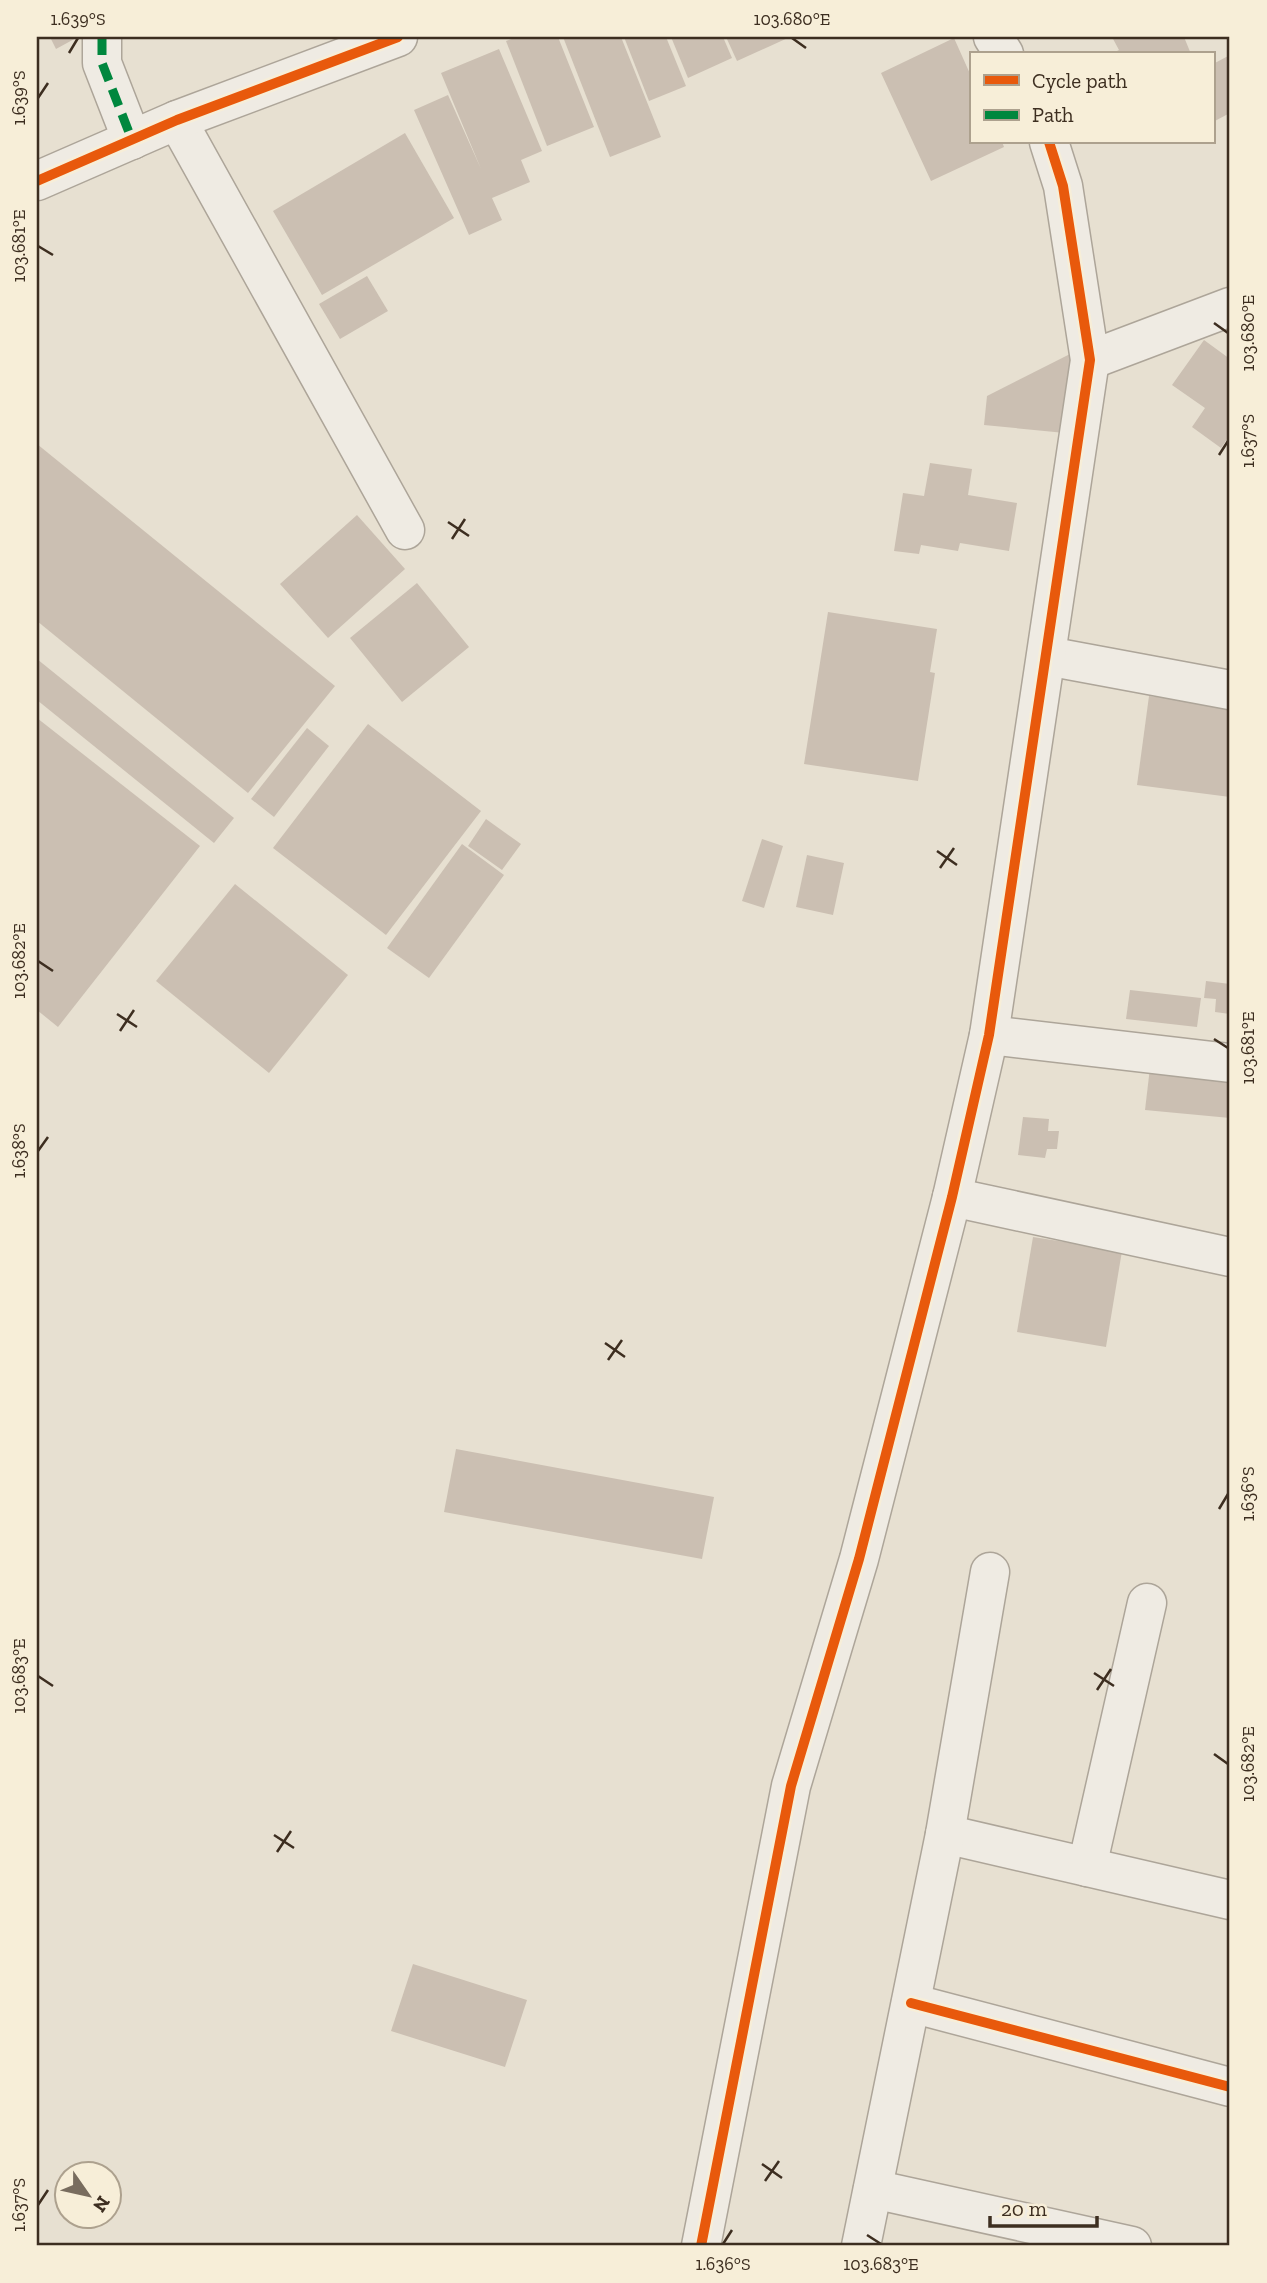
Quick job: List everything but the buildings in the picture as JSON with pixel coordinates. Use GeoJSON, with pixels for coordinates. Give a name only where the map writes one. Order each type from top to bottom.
{"type":"FeatureCollection","features":[{"type":"Feature","properties":{"kind":"street"},"geometry":{"type":"LineString","coordinates":[[102,37],[102,63],[132,139]]}},
{"type":"Feature","properties":{"kind":"street"},"geometry":{"type":"LineString","coordinates":[[37,181],[350,44],[398,37]]}},
{"type":"Feature","properties":{"kind":"street"},"geometry":{"type":"LineString","coordinates":[[993,37],[1003,52]]}},
{"type":"Feature","properties":{"kind":"street"},"geometry":{"type":"LineString","coordinates":[[177,120],[405,530]]}},
{"type":"Feature","properties":{"kind":"street"},"geometry":{"type":"LineString","coordinates":[[701,2246],[791,1786],[859,1559],[952,1197],[989,1035],[1090,360],[1063,187],[1050,144]]}},
{"type":"Feature","properties":{"kind":"street"},"geometry":{"type":"LineString","coordinates":[[1090,360],[1230,307]]}},
{"type":"Feature","properties":{"kind":"street"},"geometry":{"type":"LineString","coordinates":[[1047,656],[1230,690]]}},
{"type":"Feature","properties":{"kind":"street"},"geometry":{"type":"LineString","coordinates":[[989,1035],[1230,1063]]}},
{"type":"Feature","properties":{"kind":"street"},"geometry":{"type":"LineString","coordinates":[[952,1197],[1230,1257]]}},
{"type":"Feature","properties":{"kind":"street"},"geometry":{"type":"LineString","coordinates":[[861,2246],[945,1834],[990,1572]]}},
{"type":"Feature","properties":{"kind":"street"},"geometry":{"type":"LineString","coordinates":[[1087,1867],[1147,1603]]}},
{"type":"Feature","properties":{"kind":"street"},"geometry":{"type":"LineString","coordinates":[[945,1834],[1230,1900]]}},
{"type":"Feature","properties":{"kind":"street"},"geometry":{"type":"LineString","coordinates":[[911,2003],[1230,2087]]}},
{"type":"Feature","properties":{"kind":"street"},"geometry":{"type":"LineString","coordinates":[[873,2189],[1132,2246]]}},
{"type":"Feature","properties":{"kind":"marked path"},"geometry":{"type":"LineString","coordinates":[[102,37],[102,63],[132,140]]}},
{"type":"Feature","properties":{"kind":"cycle path"},"geometry":{"type":"LineString","coordinates":[[37,181],[177,120],[398,37]]}},
{"type":"Feature","properties":{"kind":"cycle path"},"geometry":{"type":"LineString","coordinates":[[701,2246],[791,1786],[859,1559],[952,1197],[989,1035],[1090,360],[1063,186],[1050,144]]}},
{"type":"Feature","properties":{"kind":"cycle path"},"geometry":{"type":"LineString","coordinates":[[911,2003],[1230,2087]]}}]}
